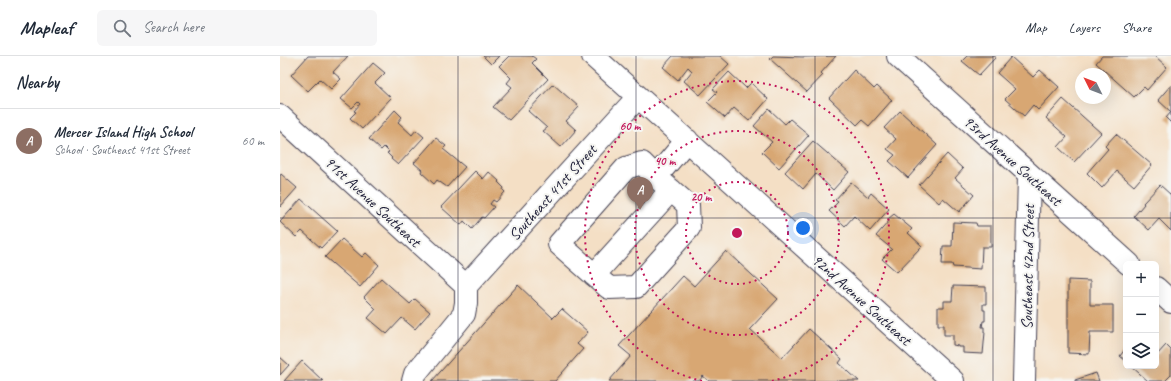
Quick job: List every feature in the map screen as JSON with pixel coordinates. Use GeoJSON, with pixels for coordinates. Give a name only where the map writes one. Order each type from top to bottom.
{"type":"FeatureCollection","features":[{"type":"Feature","properties":{"kind":"street","name":"92nd Avenue Southeast"},"geometry":{"type":"LineString","coordinates":[[594,56],[953,381]]}},
{"type":"Feature","properties":{"kind":"street","name":"93rd Avenue Southeast"},"geometry":{"type":"LineString","coordinates":[[898,56],[1126,261]]}},
{"type":"Feature","properties":{"kind":"street","name":"Southeast 41st Street"},"geometry":{"type":"LineString","coordinates":[[466,286],[638,97]]}},
{"type":"Feature","properties":{"kind":"street","name":"91st Avenue Southeast"},"geometry":{"type":"LineString","coordinates":[[280,116],[466,286]]}},
{"type":"Feature","properties":{"kind":"street"},"geometry":{"type":"LineString","coordinates":[[594,275],[664,183],[687,140]]}},
{"type":"Feature","properties":{"kind":"street"},"geometry":{"type":"LineString","coordinates":[[642,163],[688,205],[689,228],[636,287],[609,288],[594,275],[559,244],[626,168],[642,163]]}},
{"type":"Feature","properties":{"kind":"street","name":"Southeast 42nd Street"},"geometry":{"type":"LineString","coordinates":[[1024,381],[1029,175]]}},
{"type":"Feature","properties":{"kind":"street"},"geometry":{"type":"LineString","coordinates":[[413,381],[415,374],[464,314],[466,303],[466,286]]}},
{"type":"Feature","properties":{"kind":"street"},"geometry":{"type":"LineString","coordinates":[[1159,291],[1171,302]]}},
{"type":"Feature","properties":{"kind":"street","name":"Southeast 42nd Street"},"geometry":{"type":"LineString","coordinates":[[1014,381],[1025,359]]}},
{"type":"Feature","properties":{"kind":"building"},"geometry":{"type":"Polygon","coordinates":[[[308,56],[348,56],[333,72],[341,79],[331,89],[320,79],[308,91],[291,75],[308,56]]]}},
{"type":"Feature","properties":{"kind":"building"},"geometry":{"type":"Polygon","coordinates":[[[483,56],[499,56],[491,64],[483,56]]]}},
{"type":"Feature","properties":{"kind":"building"},"geometry":{"type":"Polygon","coordinates":[[[509,56],[532,56],[536,59],[532,63],[548,79],[509,120],[493,107],[512,87],[507,83],[511,78],[499,66],[509,56]]]}},
{"type":"Feature","properties":{"kind":"building"},"geometry":{"type":"Polygon","coordinates":[[[673,56],[720,56],[729,64],[700,95],[684,81],[692,71],[688,67],[678,80],[663,67],[673,56]]]}},
{"type":"Feature","properties":{"kind":"building"},"geometry":{"type":"Polygon","coordinates":[[[773,56],[836,56],[821,73],[823,75],[807,92],[770,59],[773,56]]]}},
{"type":"Feature","properties":{"kind":"building"},"geometry":{"type":"Polygon","coordinates":[[[967,56],[995,56],[995,58],[979,75],[962,61],[967,56]]]}},
{"type":"Feature","properties":{"kind":"building"},"geometry":{"type":"Polygon","coordinates":[[[1102,56],[1155,56],[1167,67],[1147,90],[1144,87],[1134,97],[1111,76],[1111,68],[1102,68],[1096,63],[1102,56]]]}},
{"type":"Feature","properties":{"kind":"building"},"geometry":{"type":"Polygon","coordinates":[[[1011,57],[1033,77],[1040,70],[1059,87],[1038,110],[1033,105],[1024,116],[1005,99],[1015,89],[997,73],[1011,57]]]}},
{"type":"Feature","properties":{"kind":"building"},"geometry":{"type":"Polygon","coordinates":[[[373,63],[385,73],[375,83],[391,98],[362,129],[350,118],[356,112],[354,111],[360,104],[358,102],[352,108],[341,99],[373,63]]]}},
{"type":"Feature","properties":{"kind":"building"},"geometry":{"type":"Polygon","coordinates":[[[854,70],[874,89],[877,86],[892,100],[869,126],[862,120],[857,125],[829,98],[854,70]]]}},
{"type":"Feature","properties":{"kind":"building"},"geometry":{"type":"Polygon","coordinates":[[[729,72],[746,88],[751,83],[768,99],[749,121],[734,108],[725,118],[707,102],[717,92],[713,89],[729,72]]]}},
{"type":"Feature","properties":{"kind":"building"},"geometry":{"type":"Polygon","coordinates":[[[553,84],[579,107],[566,121],[576,130],[561,147],[543,131],[547,128],[528,111],[553,84]]]}},
{"type":"Feature","properties":{"kind":"building"},"geometry":{"type":"Polygon","coordinates":[[[1171,85],[1171,112],[1158,100],[1171,85]]]}},
{"type":"Feature","properties":{"kind":"building"},"geometry":{"type":"Polygon","coordinates":[[[1063,99],[1101,133],[1074,162],[1058,147],[1067,137],[1046,118],[1063,99]]]}},
{"type":"Feature","properties":{"kind":"building"},"geometry":{"type":"Polygon","coordinates":[[[769,109],[785,124],[790,119],[809,135],[779,168],[762,152],[772,142],[754,126],[769,109]]]}},
{"type":"Feature","properties":{"kind":"building"},"geometry":{"type":"Polygon","coordinates":[[[395,110],[402,117],[398,122],[412,135],[416,130],[424,137],[398,165],[391,159],[392,158],[387,153],[389,152],[384,147],[381,150],[369,139],[395,110]]]}},
{"type":"Feature","properties":{"kind":"building"},"geometry":{"type":"Polygon","coordinates":[[[900,111],[937,145],[908,178],[889,161],[895,155],[887,149],[896,139],[884,128],[900,111]]]}},
{"type":"Feature","properties":{"kind":"building"},"geometry":{"type":"Polygon","coordinates":[[[1171,112],[1171,123],[1166,118],[1171,112]]]}},
{"type":"Feature","properties":{"kind":"building"},"geometry":{"type":"Polygon","coordinates":[[[1116,134],[1152,165],[1134,186],[1117,171],[1102,188],[1087,173],[1108,149],[1105,146],[1116,134]]]}},
{"type":"Feature","properties":{"kind":"building"},"geometry":{"type":"Polygon","coordinates":[[[436,138],[446,146],[443,149],[465,167],[447,187],[437,180],[434,184],[414,163],[436,138]]]}},
{"type":"Feature","properties":{"kind":"building"},"geometry":{"type":"Polygon","coordinates":[[[813,141],[849,172],[833,190],[816,174],[803,189],[785,172],[813,141]]]}},
{"type":"Feature","properties":{"kind":"building"},"geometry":{"type":"Polygon","coordinates":[[[947,154],[963,169],[955,178],[974,195],[959,212],[943,198],[939,203],[919,185],[947,154]]]}},
{"type":"Feature","properties":{"kind":"building"},"geometry":{"type":"Polygon","coordinates":[[[475,171],[483,179],[489,172],[499,181],[498,182],[504,188],[503,190],[505,192],[496,202],[493,200],[490,204],[494,207],[484,218],[482,217],[472,229],[464,221],[461,225],[441,207],[475,171]]]}},
{"type":"Feature","properties":{"kind":"building"},"geometry":{"type":"Polygon","coordinates":[[[281,174],[297,188],[280,207],[280,176],[281,174]]]}},
{"type":"Feature","properties":{"kind":"building"},"geometry":{"type":"Polygon","coordinates":[[[851,182],[868,197],[871,193],[889,209],[870,231],[854,216],[845,226],[829,211],[838,202],[835,200],[851,182]]]}},
{"type":"Feature","properties":{"kind":"building"},"geometry":{"type":"Polygon","coordinates":[[[1160,185],[1171,195],[1171,231],[1159,219],[1149,230],[1134,216],[1144,204],[1143,203],[1160,185]]]}},
{"type":"Feature","properties":{"kind":"building"},"geometry":{"type":"Polygon","coordinates":[[[301,199],[337,231],[321,248],[302,231],[296,237],[280,222],[301,199]]]}},
{"type":"Feature","properties":{"kind":"building"},"geometry":{"type":"Polygon","coordinates":[[[894,214],[912,229],[908,233],[922,246],[897,272],[882,259],[892,249],[876,236],[889,221],[888,219],[894,214]]]}},
{"type":"Feature","properties":{"kind":"building"},"geometry":{"type":"Polygon","coordinates":[[[953,222],[976,223],[977,226],[991,226],[991,247],[982,247],[981,269],[953,267],[952,264],[942,264],[943,246],[952,246],[953,222]]]}},
{"type":"Feature","properties":{"kind":"building"},"geometry":{"type":"Polygon","coordinates":[[[342,239],[362,257],[366,253],[379,265],[360,287],[325,257],[342,239]]]}},
{"type":"Feature","properties":{"kind":"building"},"geometry":{"type":"Polygon","coordinates":[[[726,251],[778,299],[750,329],[782,358],[809,329],[842,359],[839,363],[859,381],[709,381],[703,376],[699,381],[609,381],[631,356],[619,346],[683,276],[694,286],[726,251]]]}},
{"type":"Feature","properties":{"kind":"building"},"geometry":{"type":"Polygon","coordinates":[[[381,278],[410,304],[415,299],[430,312],[415,329],[402,318],[387,334],[368,318],[376,309],[364,297],[381,278]]]}},
{"type":"Feature","properties":{"kind":"building"},"geometry":{"type":"Polygon","coordinates":[[[1068,280],[1090,281],[1090,305],[1113,305],[1113,332],[1090,332],[1089,354],[1068,353],[1068,280]]]}},
{"type":"Feature","properties":{"kind":"building"},"geometry":{"type":"Polygon","coordinates":[[[518,285],[553,318],[562,309],[588,332],[577,344],[583,349],[555,381],[432,381],[518,285]]]}},
{"type":"Feature","properties":{"kind":"building"},"geometry":{"type":"Polygon","coordinates":[[[953,286],[986,287],[986,304],[983,304],[983,310],[985,310],[985,321],[983,321],[982,327],[984,327],[985,332],[983,354],[963,353],[963,347],[953,345],[953,335],[944,335],[944,325],[938,325],[938,307],[944,307],[944,301],[952,301],[953,286]]]}},
{"type":"Feature","properties":{"kind":"building"},"geometry":{"type":"Polygon","coordinates":[[[1166,345],[1171,350],[1171,375],[1165,381],[1148,381],[1134,369],[1159,369],[1159,353],[1166,345]]]}},
{"type":"Feature","properties":{"kind":"building"},"geometry":{"type":"Polygon","coordinates":[[[280,357],[289,365],[280,375],[280,357]]]}},
{"type":"Feature","properties":{"kind":"building"},"geometry":{"type":"Polygon","coordinates":[[[302,361],[323,381],[284,381],[302,361]]]}},
{"type":"Feature","properties":{"kind":"building"},"geometry":{"type":"Polygon","coordinates":[[[1096,373],[1099,381],[1075,381],[1075,380],[1096,373]]]}},
{"type":"Feature","properties":{"kind":"place","name":"Mercer Island High School"},"geometry":{"type":"Point","coordinates":[640,210]}}]}
